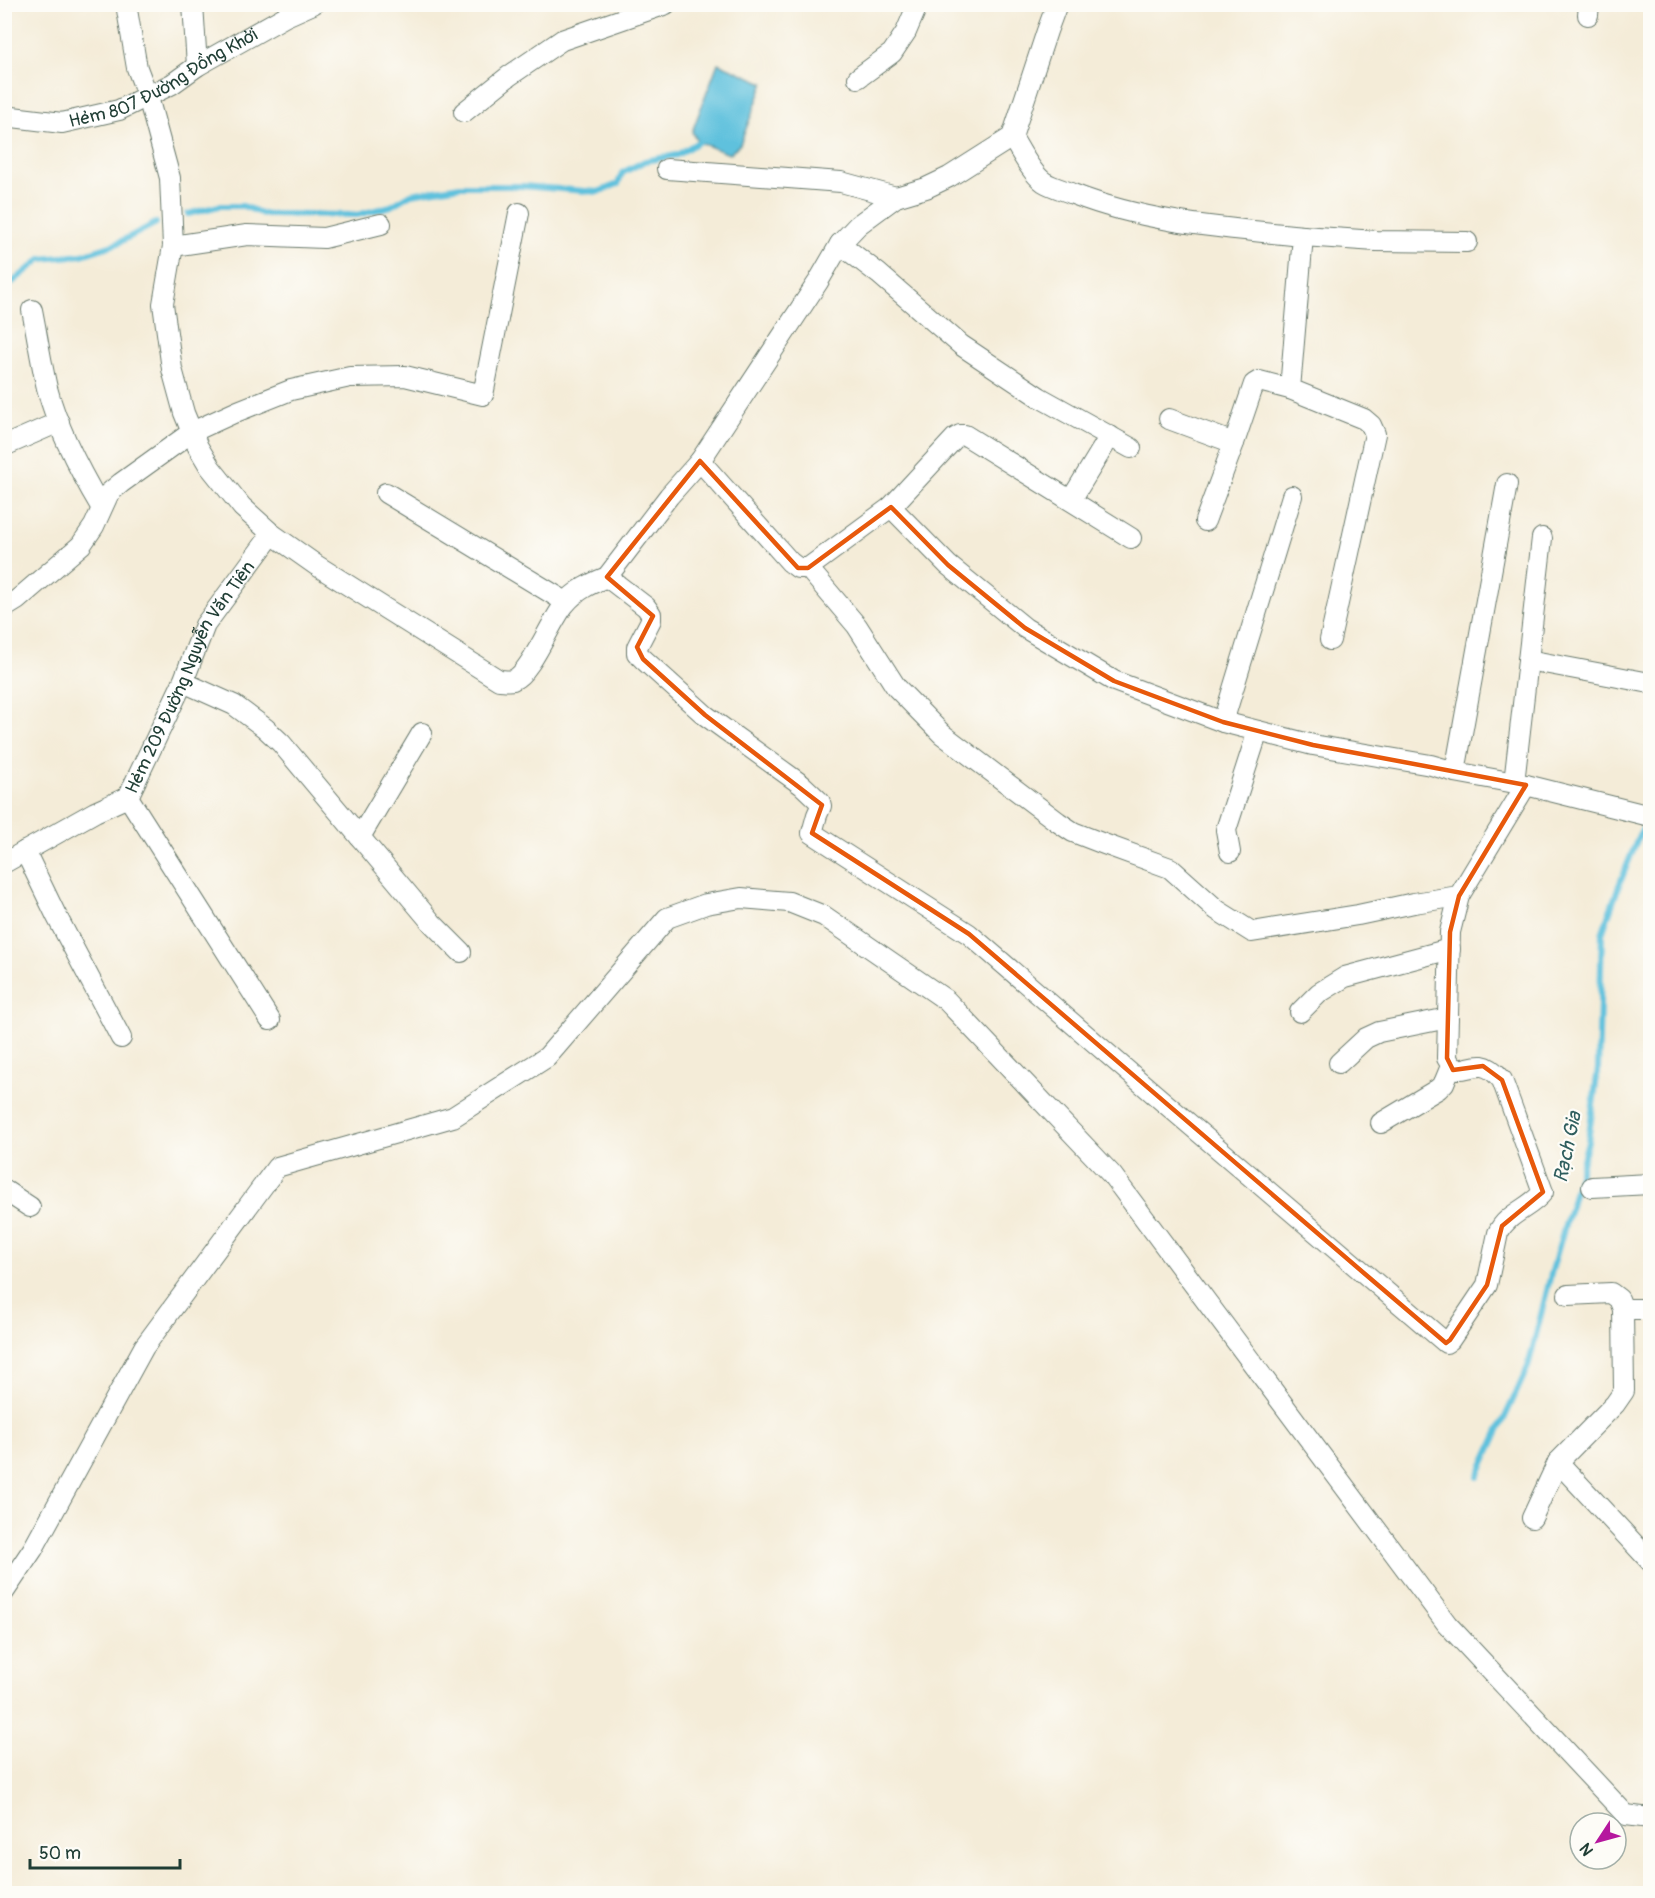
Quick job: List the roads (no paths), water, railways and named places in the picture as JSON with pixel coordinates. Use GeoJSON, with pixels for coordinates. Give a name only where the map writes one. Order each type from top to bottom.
{"type":"FeatureCollection","features":[{"type":"Feature","properties":{"kind":"street"},"geometry":{"type":"LineString","coordinates":[[126,4],[137,68],[148,97],[170,178],[173,246],[163,304],[172,369],[184,413],[198,447],[210,467],[242,507],[272,534],[316,565],[499,680],[513,680],[526,669],[566,602],[593,582],[608,577],[669,496],[700,461],[818,282],[840,244],[858,225],[896,197],[926,188],[949,177],[1012,136],[1058,4]]}},
{"type":"Feature","properties":{"kind":"street"},"geometry":{"type":"LineString","coordinates":[[194,4],[197,66]]}},
{"type":"Feature","properties":{"kind":"street","name":"Hẻm 807 Đường Đồng Khởi"},"geometry":{"type":"LineString","coordinates":[[4,116],[62,123],[119,110],[172,84],[197,66],[286,16],[313,4]]}},
{"type":"Feature","properties":{"kind":"street"},"geometry":{"type":"LineString","coordinates":[[464,112],[509,76],[562,40],[666,4]]}},
{"type":"Feature","properties":{"kind":"street"},"geometry":{"type":"LineString","coordinates":[[858,78],[892,53],[906,32],[918,4]]}},
{"type":"Feature","properties":{"kind":"street"},"geometry":{"type":"LineString","coordinates":[[1012,136],[1028,164],[1042,181],[1093,202],[1140,216],[1303,236],[1376,241],[1467,242]]}},
{"type":"Feature","properties":{"kind":"street"},"geometry":{"type":"LineString","coordinates":[[667,169],[841,182],[896,197]]}},
{"type":"Feature","properties":{"kind":"street"},"geometry":{"type":"LineString","coordinates":[[4,608],[17,600],[81,545],[94,526],[109,493],[192,432],[238,411],[291,390],[350,377],[405,376],[483,394],[519,213]]}},
{"type":"Feature","properties":{"kind":"street"},"geometry":{"type":"LineString","coordinates":[[173,246],[247,235],[324,238],[381,224]]}},
{"type":"Feature","properties":{"kind":"street"},"geometry":{"type":"LineString","coordinates":[[1290,388],[1303,236]]}},
{"type":"Feature","properties":{"kind":"street"},"geometry":{"type":"LineString","coordinates":[[840,244],[879,274],[961,345],[1039,397],[1131,447]]}},
{"type":"Feature","properties":{"kind":"street"},"geometry":{"type":"LineString","coordinates":[[32,309],[47,389],[85,479],[101,507]]}},
{"type":"Feature","properties":{"kind":"street"},"geometry":{"type":"LineString","coordinates":[[1205,521],[1254,384],[1259,381],[1290,388],[1364,419],[1371,425],[1375,434],[1330,640]]}},
{"type":"Feature","properties":{"kind":"street"},"geometry":{"type":"LineString","coordinates":[[1169,419],[1234,443]]}},
{"type":"Feature","properties":{"kind":"street"},"geometry":{"type":"LineString","coordinates":[[4,446],[59,422]]}},
{"type":"Feature","properties":{"kind":"street"},"geometry":{"type":"LineString","coordinates":[[700,461],[790,562],[798,568],[808,568],[891,507],[960,435],[964,435],[1131,538]]}},
{"type":"Feature","properties":{"kind":"street"},"geometry":{"type":"LineString","coordinates":[[1071,501],[1110,436]]}},
{"type":"Feature","properties":{"kind":"street"},"geometry":{"type":"LineString","coordinates":[[1455,772],[1508,484]]}},
{"type":"Feature","properties":{"kind":"street"},"geometry":{"type":"LineString","coordinates":[[386,493],[566,602]]}},
{"type":"Feature","properties":{"kind":"street"},"geometry":{"type":"LineString","coordinates":[[1223,722],[1292,496]]}},
{"type":"Feature","properties":{"kind":"street"},"geometry":{"type":"LineString","coordinates":[[891,507],[948,565],[1025,628],[1114,681],[1223,722],[1313,745],[1431,765],[1643,814]]}},
{"type":"Feature","properties":{"kind":"street","name":"Hẻm 209 Đường Nguyễn Văn Tiên"},"geometry":{"type":"LineString","coordinates":[[11,854],[128,796],[183,682],[205,626],[272,534]]}},
{"type":"Feature","properties":{"kind":"street"},"geometry":{"type":"LineString","coordinates":[[608,577],[646,607],[651,614],[651,620],[638,646],[637,653],[705,715],[802,785],[820,802],[821,806],[812,833],[969,934],[1446,1343],[1486,1285],[1498,1233],[1502,1226],[1543,1192],[1502,1080],[1495,1072],[1483,1066],[1457,1070],[1451,1066],[1447,1058],[1450,932],[1459,896],[1520,784],[1528,660],[1542,538]]}},
{"type":"Feature","properties":{"kind":"street"},"geometry":{"type":"LineString","coordinates":[[808,568],[857,626],[896,687],[942,734],[1058,822],[1074,832],[1170,868],[1217,910],[1252,932],[1459,896]]}},
{"type":"Feature","properties":{"kind":"street"},"geometry":{"type":"LineString","coordinates":[[1528,660],[1650,683]]}},
{"type":"Feature","properties":{"kind":"street"},"geometry":{"type":"LineString","coordinates":[[183,682],[234,705],[281,743],[432,923],[462,952]]}},
{"type":"Feature","properties":{"kind":"street"},"geometry":{"type":"LineString","coordinates":[[1230,852],[1226,830],[1258,731]]}},
{"type":"Feature","properties":{"kind":"street"},"geometry":{"type":"LineString","coordinates":[[360,837],[422,733]]}},
{"type":"Feature","properties":{"kind":"street"},"geometry":{"type":"LineString","coordinates":[[128,796],[270,1020]]}},
{"type":"Feature","properties":{"kind":"street"},"geometry":{"type":"LineString","coordinates":[[11,854],[56,915],[121,1038]]}},
{"type":"Feature","properties":{"kind":"street"},"geometry":{"type":"LineString","coordinates":[[4,1592],[33,1549],[144,1347],[277,1167],[453,1117],[491,1093],[547,1057],[667,918],[706,904],[741,898],[789,902],[824,916],[946,1000],[1112,1175],[1447,1624],[1626,1815],[1650,1818]]}},
{"type":"Feature","properties":{"kind":"street"},"geometry":{"type":"LineString","coordinates":[[1300,1012],[1319,993],[1345,977],[1450,949]]}},
{"type":"Feature","properties":{"kind":"street"},"geometry":{"type":"LineString","coordinates":[[1339,1063],[1366,1038],[1379,1032],[1448,1018]]}},
{"type":"Feature","properties":{"kind":"street"},"geometry":{"type":"LineString","coordinates":[[1381,1123],[1438,1089],[1444,1083],[1451,1066]]}},
{"type":"Feature","properties":{"kind":"street"},"geometry":{"type":"LineString","coordinates":[[1592,1187],[1650,1184]]}},
{"type":"Feature","properties":{"kind":"street"},"geometry":{"type":"LineString","coordinates":[[4,1190],[30,1207]]}},
{"type":"Feature","properties":{"kind":"street"},"geometry":{"type":"LineString","coordinates":[[1532,1518],[1558,1462],[1615,1404],[1623,1391],[1623,1309],[1619,1299],[1611,1293],[1568,1294]]}},
{"type":"Feature","properties":{"kind":"street"},"geometry":{"type":"LineString","coordinates":[[1623,1309],[1650,1309]]}},
{"type":"Feature","properties":{"kind":"street"},"geometry":{"type":"LineString","coordinates":[[1558,1462],[1650,1561]]}},
{"type":"Feature","properties":{"kind":"water"},"geometry":{"type":"Polygon","coordinates":[[[718,63],[764,83],[740,144],[729,154],[698,142],[692,132],[718,63]]]}},
{"type":"Feature","properties":{"kind":"waterway"},"geometry":{"type":"LineString","coordinates":[[188,214],[219,206],[243,206],[263,214],[357,215],[391,206],[411,194],[460,186],[521,186],[598,192],[618,184],[622,173],[645,161],[677,155],[698,142]]}},
{"type":"Feature","properties":{"kind":"waterway"},"geometry":{"type":"LineString","coordinates":[[4,289],[41,259],[82,255],[116,244],[156,223]]}},
{"type":"Feature","properties":{"kind":"waterway","name":"Rạch Gia"},"geometry":{"type":"LineString","coordinates":[[1478,1476],[1528,1367],[1588,1141],[1598,1069],[1602,934],[1639,835],[1650,819]]}}]}
